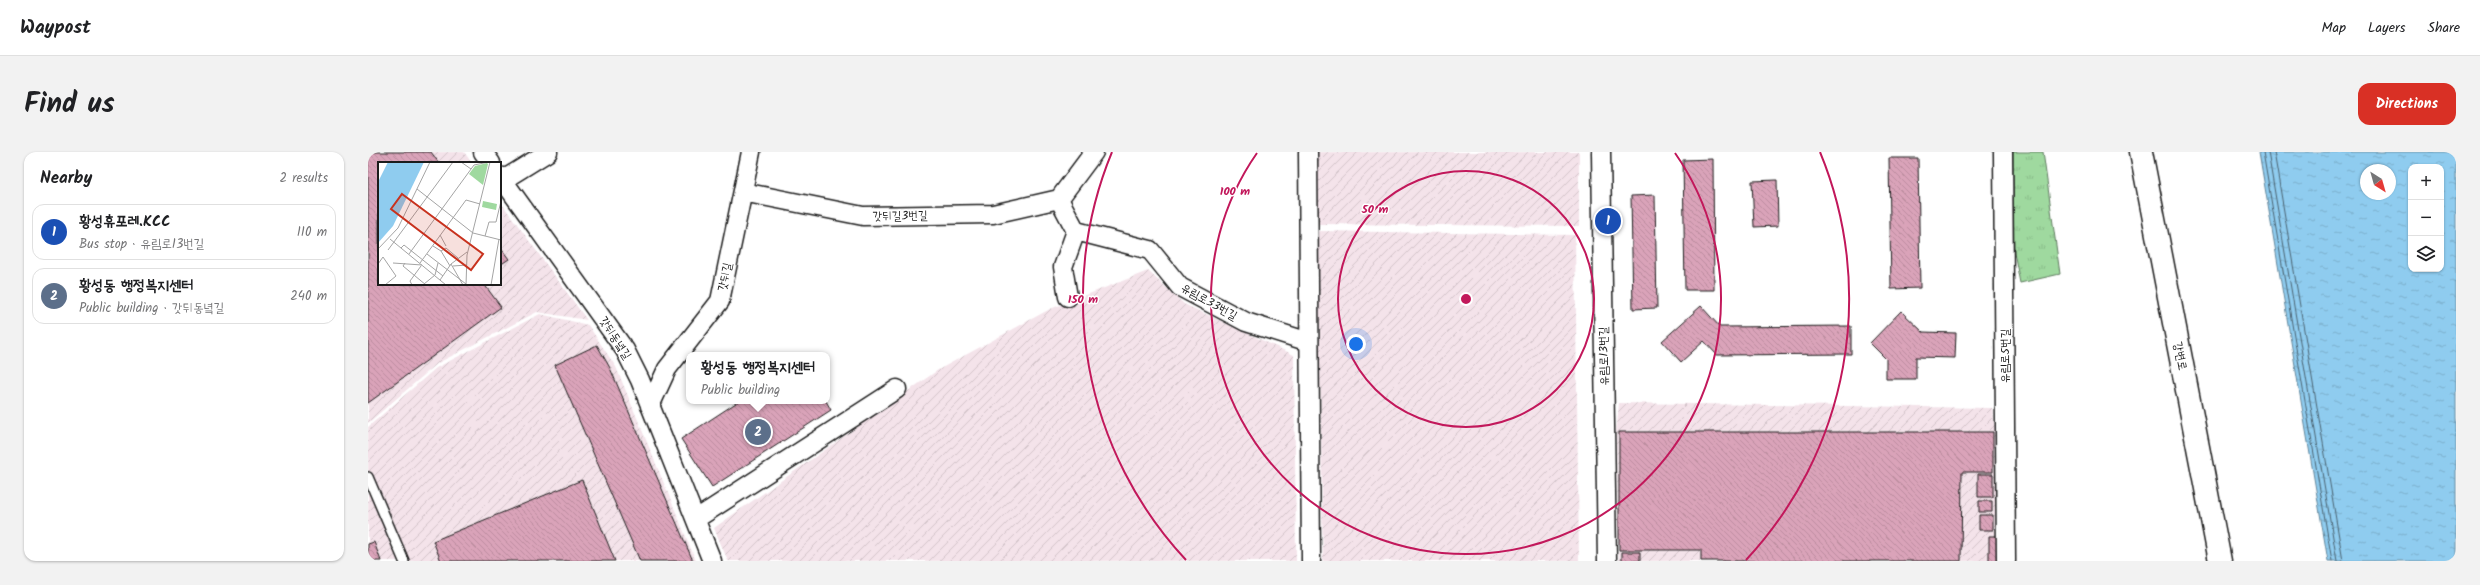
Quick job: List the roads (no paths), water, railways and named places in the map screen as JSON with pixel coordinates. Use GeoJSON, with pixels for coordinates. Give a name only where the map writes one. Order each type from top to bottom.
{"type":"FeatureCollection","features":[{"type":"Feature","properties":{"kind":"street"},"geometry":{"type":"LineString","coordinates":[[483,152],[490,162]]}},
{"type":"Feature","properties":{"kind":"street"},"geometry":{"type":"LineString","coordinates":[[502,178],[548,152]]}},
{"type":"Feature","properties":{"kind":"street","name":"갓뒤길"},"geometry":{"type":"LineString","coordinates":[[650,406],[667,370],[720,301],[751,152]]}},
{"type":"Feature","properties":{"kind":"street"},"geometry":{"type":"LineString","coordinates":[[1068,297],[1063,267],[1076,231],[1059,199],[1094,152]]}},
{"type":"Feature","properties":{"kind":"street"},"geometry":{"type":"LineString","coordinates":[[1308,152],[1311,561]]}},
{"type":"Feature","properties":{"kind":"street","name":"유림로13번길"},"geometry":{"type":"LineString","coordinates":[[1601,152],[1607,561]]}},
{"type":"Feature","properties":{"kind":"street","name":"유림로5번길"},"geometry":{"type":"LineString","coordinates":[[2003,152],[2006,561]]}},
{"type":"Feature","properties":{"kind":"street","name":"강변로"},"geometry":{"type":"LineString","coordinates":[[2141,152],[2220,561]]}},
{"type":"Feature","properties":{"kind":"street","name":"갓뒤동녘길"},"geometry":{"type":"LineString","coordinates":[[502,178],[625,350],[650,406],[712,561]]}},
{"type":"Feature","properties":{"kind":"street","name":"갓뒤길3번길"},"geometry":{"type":"LineString","coordinates":[[742,192],[863,216],[993,214],[1059,199]]}},
{"type":"Feature","properties":{"kind":"street","name":"유림로33번길"},"geometry":{"type":"LineString","coordinates":[[1076,231],[1150,250],[1180,287],[1246,322],[1309,342]]}},
{"type":"Feature","properties":{"kind":"street"},"geometry":{"type":"LineString","coordinates":[[696,519],[897,390]]}},
{"type":"Feature","properties":{"kind":"lane"},"geometry":{"type":"LineString","coordinates":[[368,477],[404,561]]}},
{"type":"Feature","properties":{"kind":"water"},"geometry":{"type":"Polygon","coordinates":[[[2259,152],[2456,152],[2456,561],[2328,561],[2259,152]]]}},
{"type":"Feature","properties":{"kind":"place","name":"황성휴포레.KCC"},"geometry":{"type":"Point","coordinates":[1608,221]}},
{"type":"Feature","properties":{"kind":"place","name":"황성동 행정복지센터"},"geometry":{"type":"Point","coordinates":[758,432]}}]}
